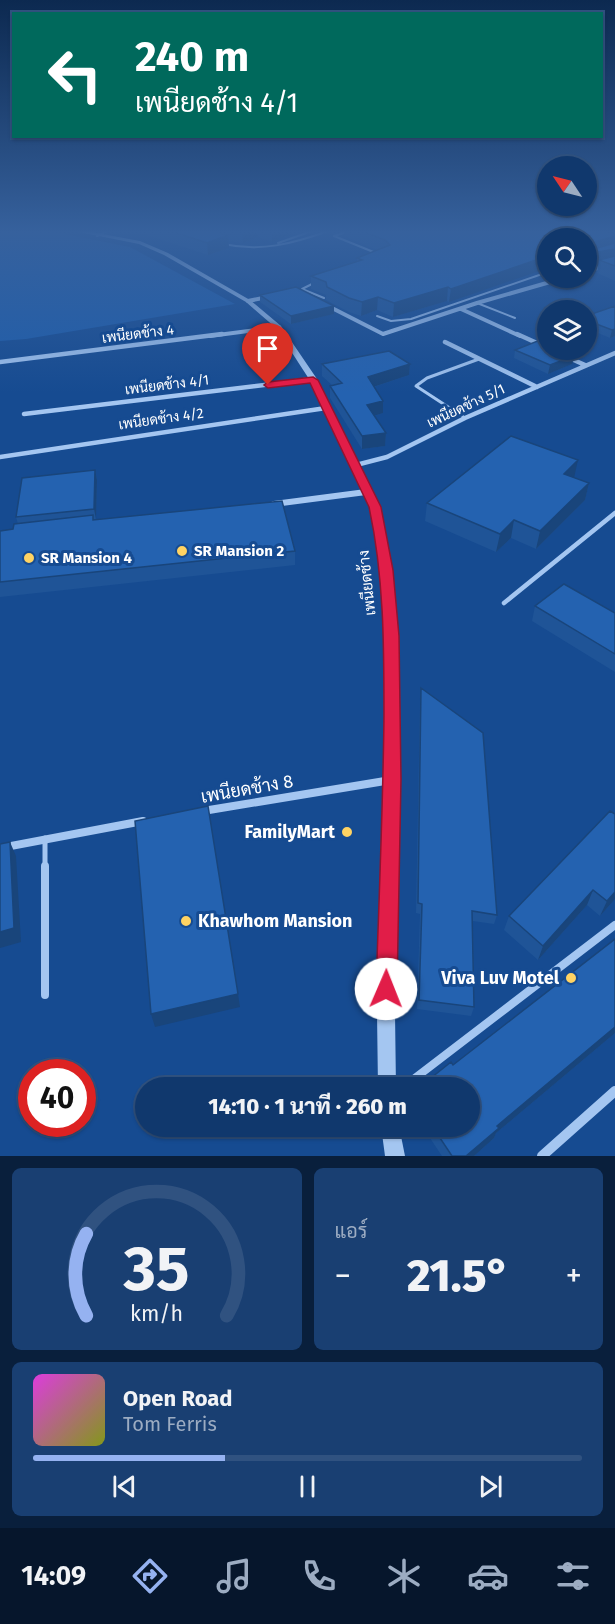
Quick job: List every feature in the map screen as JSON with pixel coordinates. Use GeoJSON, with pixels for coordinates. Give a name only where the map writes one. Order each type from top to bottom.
{"type":"FeatureCollection","features":[{"type":"Feature","properties":{"kind":"street","name":"เพนียดช้าง"},"geometry":{"type":"LineString","coordinates":[[220,285],[248,301],[279,327],[313,380],[375,507],[386,570],[392,636],[387,1077]]}},
{"type":"Feature","properties":{"kind":"street"},"geometry":{"type":"LineString","coordinates":[[297,290],[383,334],[537,286]]}},
{"type":"Feature","properties":{"kind":"street"},"geometry":{"type":"LineString","coordinates":[[248,301],[278,295]]}},
{"type":"Feature","properties":{"kind":"street"},"geometry":{"type":"LineString","coordinates":[[460,309],[537,343]]}},
{"type":"Feature","properties":{"kind":"street","name":"เพนียดช้าง 4"},"geometry":{"type":"LineString","coordinates":[[0,362],[279,327]]}},
{"type":"Feature","properties":{"kind":"street"},"geometry":{"type":"LineString","coordinates":[[445,342],[537,387]]}},
{"type":"Feature","properties":{"kind":"street","name":"เพนียดช้าง 5/1"},"geometry":{"type":"LineString","coordinates":[[356,465],[387,457],[465,418],[615,353]]}},
{"type":"Feature","properties":{"kind":"street"},"geometry":{"type":"LineString","coordinates":[[575,360],[585,365]]}},
{"type":"Feature","properties":{"kind":"street","name":"เพนียดช้าง 4/1"},"geometry":{"type":"LineString","coordinates":[[24,414],[313,380]]}},
{"type":"Feature","properties":{"kind":"street","name":"เพนียดช้าง 4/2"},"geometry":{"type":"LineString","coordinates":[[0,457],[173,429],[326,408]]}},
{"type":"Feature","properties":{"kind":"street"},"geometry":{"type":"LineString","coordinates":[[264,506],[366,492]]}},
{"type":"Feature","properties":{"kind":"street","name":"เพนียดช้าง 8"},"geometry":{"type":"LineString","coordinates":[[195,812],[392,779]]}},
{"type":"Feature","properties":{"kind":"street"},"geometry":{"type":"LineString","coordinates":[[0,848],[149,820]]}},
{"type":"Feature","properties":{"kind":"street"},"geometry":{"type":"LineString","coordinates":[[542,1156],[615,1091]]}},
{"type":"Feature","properties":{"kind":"street"},"geometry":{"type":"LineString","coordinates":[[392,1137],[395,1156]]}},
{"type":"Feature","properties":{"kind":"lane"},"geometry":{"type":"LineString","coordinates":[[311,285],[302,289],[324,298]]}},
{"type":"Feature","properties":{"kind":"lane"},"geometry":{"type":"LineString","coordinates":[[377,316],[391,321],[411,319],[510,285]]}},
{"type":"Feature","properties":{"kind":"lane"},"geometry":{"type":"LineString","coordinates":[[477,303],[515,318]]}},
{"type":"Feature","properties":{"kind":"lane"},"geometry":{"type":"LineString","coordinates":[[465,418],[416,386],[427,378],[479,359]]}},
{"type":"Feature","properties":{"kind":"lane"},"geometry":{"type":"LineString","coordinates":[[504,603],[615,513]]}},
{"type":"Feature","properties":{"kind":"lane"},"geometry":{"type":"LineString","coordinates":[[45,838],[45,995]]}},
{"type":"Feature","properties":{"kind":"lane"},"geometry":{"type":"LineString","coordinates":[[416,1077],[615,925]]}},
{"type":"Feature","properties":{"kind":"shaded area"},"geometry":{"type":"Polygon","coordinates":[[[0,285],[200,285],[235,304],[26,339],[0,341],[0,285]]]}},
{"type":"Feature","properties":{"kind":"building"},"geometry":{"type":"Polygon","coordinates":[[[327,285],[463,285],[394,303],[378,297],[362,302],[349,298],[327,285]]]}},
{"type":"Feature","properties":{"kind":"building"},"geometry":{"type":"Polygon","coordinates":[[[296,287],[334,306],[291,316],[260,295],[296,287]]]}},
{"type":"Feature","properties":{"kind":"building"},"geometry":{"type":"Polygon","coordinates":[[[615,306],[615,329],[597,324],[597,312],[615,306]]]}},
{"type":"Feature","properties":{"kind":"building"},"geometry":{"type":"Polygon","coordinates":[[[537,341],[537,359],[515,350],[537,341]]]}},
{"type":"Feature","properties":{"kind":"building"},"geometry":{"type":"Polygon","coordinates":[[[389,351],[410,364],[368,377],[383,401],[367,405],[386,433],[362,436],[330,386],[342,383],[322,364],[389,351]]]}},
{"type":"Feature","properties":{"kind":"building"},"geometry":{"type":"Polygon","coordinates":[[[538,360],[563,360],[550,365],[538,360]]]}},
{"type":"Feature","properties":{"kind":"building"},"geometry":{"type":"Polygon","coordinates":[[[511,436],[578,460],[564,474],[589,483],[540,531],[514,520],[500,534],[427,503],[511,436]]]}},
{"type":"Feature","properties":{"kind":"building"},"geometry":{"type":"Polygon","coordinates":[[[95,470],[94,509],[16,517],[22,478],[95,470]]]}},
{"type":"Feature","properties":{"kind":"building"},"geometry":{"type":"Polygon","coordinates":[[[282,501],[295,551],[0,582],[0,531],[13,529],[14,524],[93,515],[93,520],[282,501]]]}},
{"type":"Feature","properties":{"kind":"building"},"geometry":{"type":"Polygon","coordinates":[[[564,584],[615,613],[615,654],[535,606],[564,584]]]}},
{"type":"Feature","properties":{"kind":"building"},"geometry":{"type":"Polygon","coordinates":[[[421,688],[483,733],[497,915],[472,911],[474,1007],[419,1000],[422,904],[418,903],[421,688]]]}},
{"type":"Feature","properties":{"kind":"building","name":"Khawhom Mansion"},"geometry":{"type":"Polygon","coordinates":[[[208,806],[238,994],[151,1014],[135,821],[208,806]]]}},
{"type":"Feature","properties":{"kind":"building"},"geometry":{"type":"Polygon","coordinates":[[[610,811],[615,814],[615,892],[607,901],[593,890],[543,946],[509,916],[610,811]]]}},
{"type":"Feature","properties":{"kind":"building"},"geometry":{"type":"Polygon","coordinates":[[[10,842],[14,928],[0,932],[0,844],[10,842]]]}},
{"type":"Feature","properties":{"kind":"building"},"geometry":{"type":"Polygon","coordinates":[[[615,939],[615,1027],[497,1126],[499,1128],[466,1156],[452,1156],[439,1137],[480,1137],[480,1077],[432,1077],[451,1062],[453,1065],[615,939]]]}},
{"type":"Feature","properties":{"kind":"place","name":"SR Mansion 2"},"geometry":{"type":"Point","coordinates":[182,551]}},
{"type":"Feature","properties":{"kind":"place","name":"SR Mansion 4"},"geometry":{"type":"Point","coordinates":[29,558]}},
{"type":"Feature","properties":{"kind":"place","name":"FamilyMart"},"geometry":{"type":"Point","coordinates":[347,832]}},
{"type":"Feature","properties":{"kind":"place","name":"Khawhom Mansion"},"geometry":{"type":"Point","coordinates":[186,921]}},
{"type":"Feature","properties":{"kind":"place","name":"Viva Luv Motel"},"geometry":{"type":"Point","coordinates":[571,978]}},
{"type":"Feature","properties":{"kind":"route"},"geometry":{"type":"LineString","coordinates":[[268,385],[313,380],[356,465],[366,492],[375,507],[380,527],[392,636],[392,779],[386,989]]}}]}
